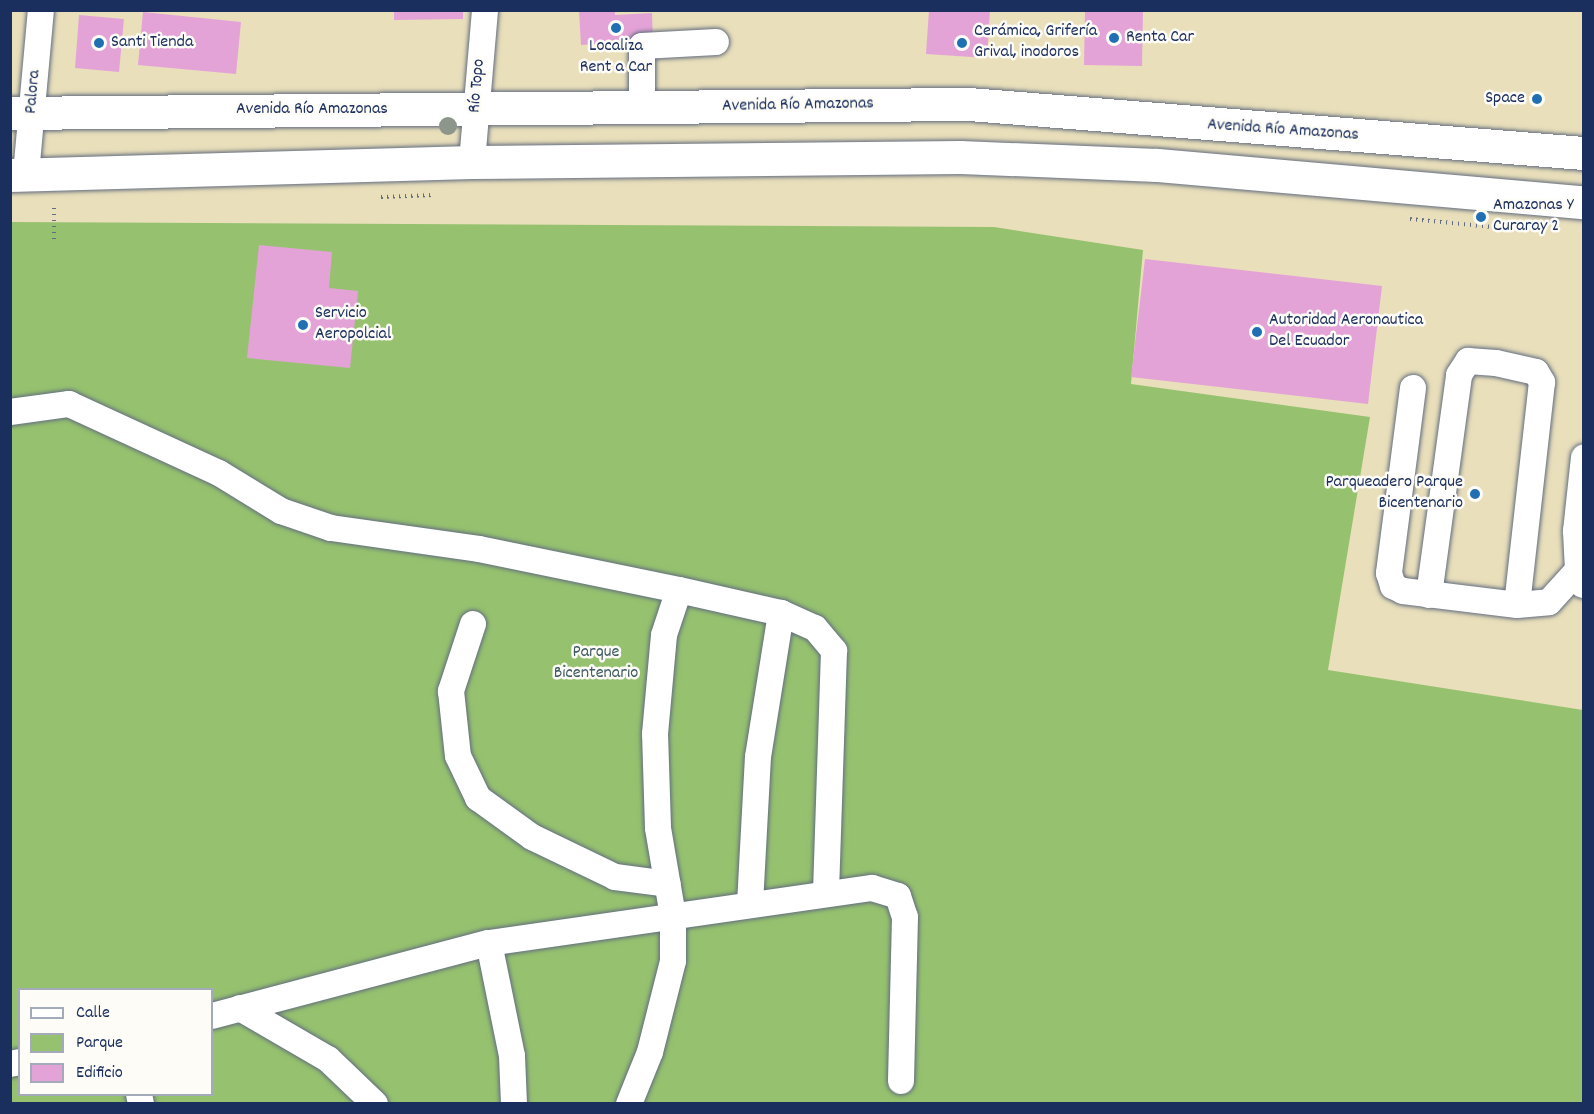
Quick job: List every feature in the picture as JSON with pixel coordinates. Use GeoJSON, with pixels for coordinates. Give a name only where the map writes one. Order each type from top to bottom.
{"type":"FeatureCollection","features":[{"type":"Feature","properties":{"kind":"main road","name":"Avenida Río Amazonas"},"geometry":{"type":"LineString","coordinates":[[21,113],[969,104],[1156,122],[1584,153]]}},
{"type":"Feature","properties":{"kind":"main road"},"geometry":{"type":"LineString","coordinates":[[1156,122],[1157,165]]}},
{"type":"Feature","properties":{"kind":"main road"},"geometry":{"type":"LineString","coordinates":[[18,174],[472,162],[960,156],[1157,165],[1584,202]]}},
{"type":"Feature","properties":{"kind":"street","name":"Palora"},"geometry":{"type":"LineString","coordinates":[[18,174],[21,113],[41,10]]}},
{"type":"Feature","properties":{"kind":"street","name":"Río Topo"},"geometry":{"type":"LineString","coordinates":[[472,162],[484,10]]}},
{"type":"Feature","properties":{"kind":"street"},"geometry":{"type":"LineString","coordinates":[[642,107],[642,46],[716,42]]}},
{"type":"Feature","properties":{"kind":"street"},"geometry":{"type":"LineString","coordinates":[[1429,595],[1460,375],[1468,362],[1496,363],[1536,372],[1542,382],[1517,605]]}},
{"type":"Feature","properties":{"kind":"street"},"geometry":{"type":"LineString","coordinates":[[1413,388],[1389,573],[1393,586],[1429,595],[1517,605],[1549,602],[1581,578],[1576,531],[1584,458]]}},
{"type":"Feature","properties":{"kind":"street"},"geometry":{"type":"LineString","coordinates":[[10,412],[69,404],[219,473],[281,511],[331,528],[479,549],[679,590],[781,613],[815,628],[834,651],[826,891]]}},
{"type":"Feature","properties":{"kind":"street"},"geometry":{"type":"LineString","coordinates":[[629,1104],[650,1053],[673,961],[673,916],[658,828],[655,734],[664,635],[679,590]]}},
{"type":"Feature","properties":{"kind":"street"},"geometry":{"type":"LineString","coordinates":[[750,904],[758,757],[781,613]]}},
{"type":"Feature","properties":{"kind":"street"},"geometry":{"type":"LineString","coordinates":[[473,624],[451,691],[458,756],[478,798],[532,837],[615,877],[668,884]]}},
{"type":"Feature","properties":{"kind":"street"},"geometry":{"type":"LineString","coordinates":[[213,1016],[489,943],[826,891],[872,888],[898,896],[905,916],[901,1081]]}},
{"type":"Feature","properties":{"kind":"street"},"geometry":{"type":"LineString","coordinates":[[489,943],[512,1056],[514,1104]]}},
{"type":"Feature","properties":{"kind":"street"},"geometry":{"type":"LineString","coordinates":[[240,1008],[328,1059],[375,1104]]}},
{"type":"Feature","properties":{"kind":"path"},"geometry":{"type":"LineString","coordinates":[[377,197],[436,194]]}},
{"type":"Feature","properties":{"kind":"path"},"geometry":{"type":"LineString","coordinates":[[54,199],[54,239]]}},
{"type":"Feature","properties":{"kind":"path"},"geometry":{"type":"LineString","coordinates":[[1403,217],[1420,222],[1517,228]]}},
{"type":"Feature","properties":{"kind":"green space","name":"Parque Bicentenario"},"geometry":{"type":"Polygon","coordinates":[[[11,222],[994,227],[1143,250],[1131,384],[1370,417],[1328,670],[1583,710],[1583,1103],[11,1104],[11,222]]]}},
{"type":"Feature","properties":{"kind":"building"},"geometry":{"type":"Polygon","coordinates":[[[394,10],[463,10],[463,19],[394,20],[394,10]]]}},
{"type":"Feature","properties":{"kind":"building","name":"Localiza Rent a Car"},"geometry":{"type":"Polygon","coordinates":[[[579,10],[615,10],[615,15],[652,13],[653,41],[581,45],[579,10]]]}},
{"type":"Feature","properties":{"kind":"building"},"geometry":{"type":"Polygon","coordinates":[[[929,10],[990,10],[987,58],[926,54],[929,10]]]}},
{"type":"Feature","properties":{"kind":"building","name":"Renta Car"},"geometry":{"type":"Polygon","coordinates":[[[1085,10],[1143,10],[1142,66],[1084,65],[1085,10]]]}},
{"type":"Feature","properties":{"kind":"building"},"geometry":{"type":"Polygon","coordinates":[[[143,12],[241,22],[236,74],[138,65],[143,12]]]}},
{"type":"Feature","properties":{"kind":"building","name":"Santi Tienda"},"geometry":{"type":"Polygon","coordinates":[[[79,15],[124,19],[119,72],[75,68],[79,15]]]}},
{"type":"Feature","properties":{"kind":"building","name":"Servicio Aeropolcial"},"geometry":{"type":"Polygon","coordinates":[[[259,245],[332,252],[329,288],[358,291],[350,368],[247,358],[259,245]]]}},
{"type":"Feature","properties":{"kind":"building","name":"Autoridad Aeronautica Del Ecuador"},"geometry":{"type":"Polygon","coordinates":[[[1145,259],[1382,286],[1368,404],[1131,377],[1145,259]]]}},
{"type":"Feature","properties":{"kind":"place","name":"Localiza Rent a Car"},"geometry":{"type":"Point","coordinates":[616,28]}},
{"type":"Feature","properties":{"kind":"place","name":"Renta Car"},"geometry":{"type":"Point","coordinates":[1114,38]}},
{"type":"Feature","properties":{"kind":"place","name":"Santi Tienda"},"geometry":{"type":"Point","coordinates":[99,43]}},
{"type":"Feature","properties":{"kind":"place","name":"Cerámica, Grifería Grival, inodoros"},"geometry":{"type":"Point","coordinates":[962,43]}},
{"type":"Feature","properties":{"kind":"place","name":"Space"},"geometry":{"type":"Point","coordinates":[1537,99]}},
{"type":"Feature","properties":{"kind":"place","name":"Amazonas Y Curaray 2"},"geometry":{"type":"Point","coordinates":[1481,217]}},
{"type":"Feature","properties":{"kind":"place","name":"Servicio Aeropolcial"},"geometry":{"type":"Point","coordinates":[303,325]}},
{"type":"Feature","properties":{"kind":"place","name":"Autoridad Aeronautica Del Ecuador"},"geometry":{"type":"Point","coordinates":[1257,332]}},
{"type":"Feature","properties":{"kind":"place","name":"Parqueadero Parque Bicentenario"},"geometry":{"type":"Point","coordinates":[1475,494]}}]}
